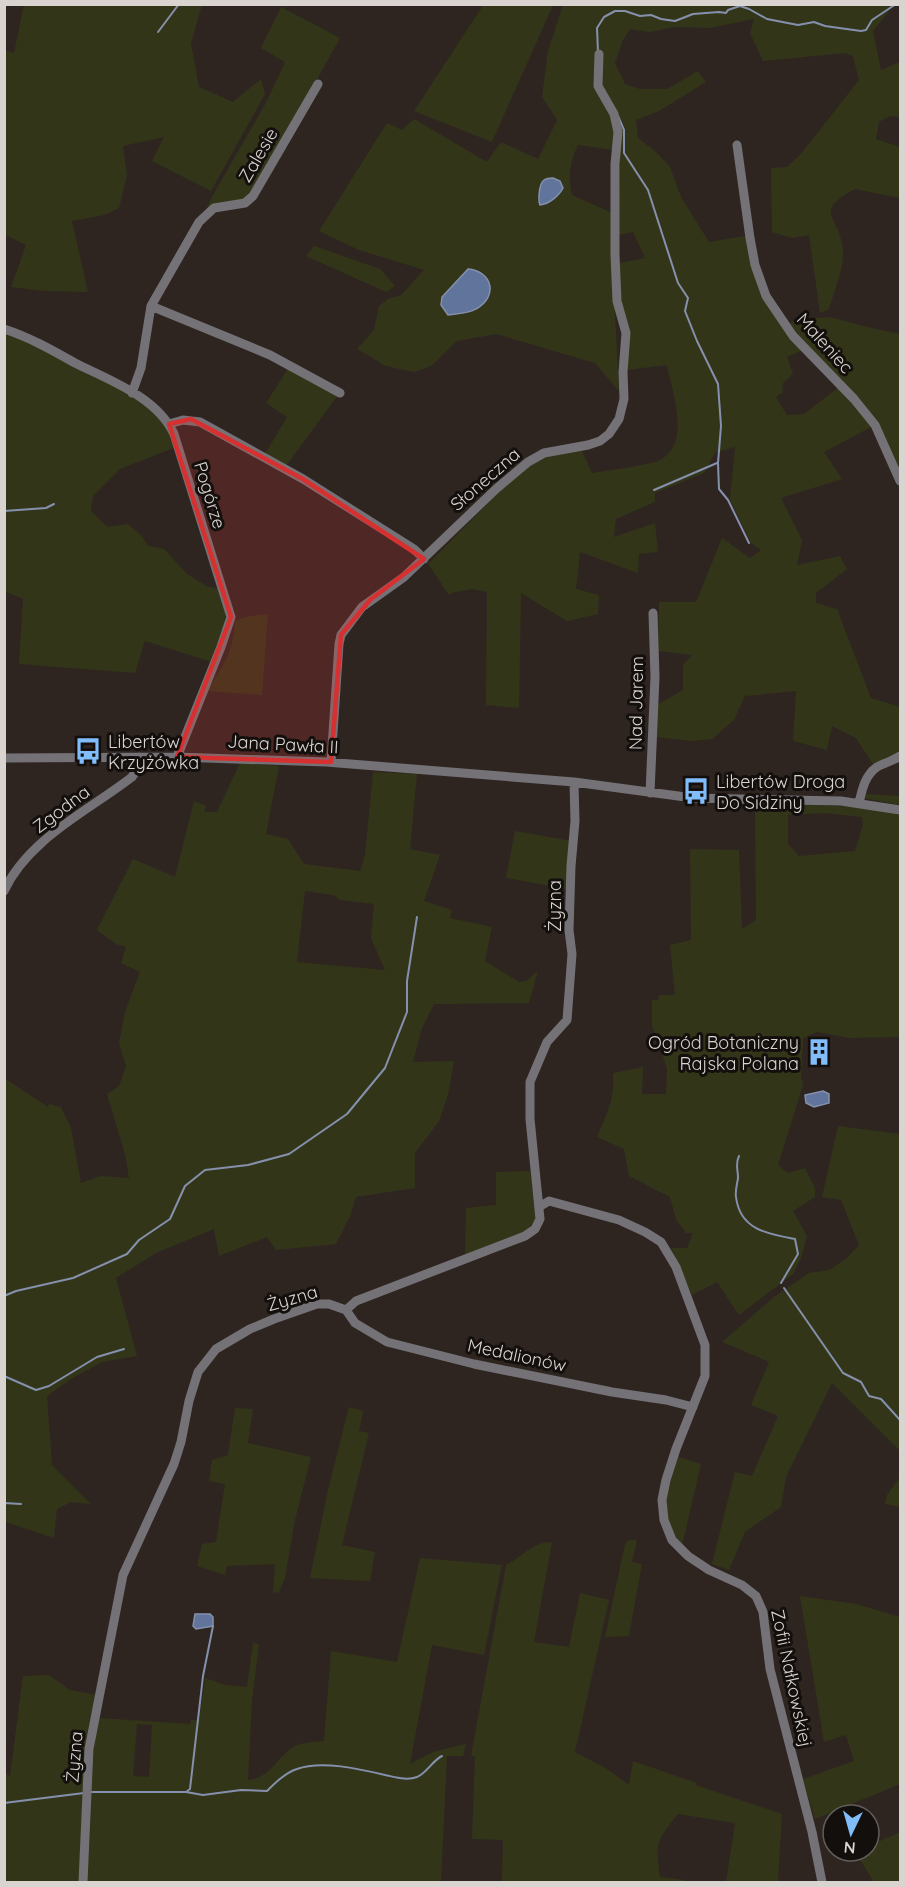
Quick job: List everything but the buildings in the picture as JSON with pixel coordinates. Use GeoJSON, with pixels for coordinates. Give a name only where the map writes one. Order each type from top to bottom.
{"type":"FeatureCollection","features":[{"type":"Feature","properties":{"kind":"street","name":"Słoneczna"},"geometry":{"type":"LineString","coordinates":[[331,762],[341,635],[370,600],[404,577],[496,489],[528,462],[544,453],[600,441],[609,434],[619,419],[623,404],[626,333],[617,302],[615,255],[615,164],[618,132],[614,114],[597,86],[599,54]]}},
{"type":"Feature","properties":{"kind":"street","name":"Zalesie"},"geometry":{"type":"LineString","coordinates":[[132,393],[141,368],[152,306],[199,222],[214,208],[245,203],[253,196],[318,84]]}},
{"type":"Feature","properties":{"kind":"street","name":"Maleniec"},"geometry":{"type":"LineString","coordinates":[[737,145],[755,265],[766,296],[792,336],[855,399],[875,425],[900,481]]}},
{"type":"Feature","properties":{"kind":"street"},"geometry":{"type":"LineString","coordinates":[[152,306],[270,355],[340,393]]}},
{"type":"Feature","properties":{"kind":"street","name":"Pogórze"},"geometry":{"type":"LineString","coordinates":[[4,329],[44,346],[132,393],[147,403],[169,424],[231,617],[177,756]]}},
{"type":"Feature","properties":{"kind":"street"},"geometry":{"type":"LineString","coordinates":[[169,424],[183,420],[200,422],[303,479],[414,549],[424,559]]}},
{"type":"Feature","properties":{"kind":"street","name":"Nad Jarem"},"geometry":{"type":"LineString","coordinates":[[650,793],[655,677],[653,613]]}},
{"type":"Feature","properties":{"kind":"street","name":"Jana Pawła II"},"geometry":{"type":"LineString","coordinates":[[4,758],[177,756],[331,762],[574,782]]}},
{"type":"Feature","properties":{"kind":"street"},"geometry":{"type":"LineString","coordinates":[[859,803],[862,787],[869,775],[877,767],[900,756]]}},
{"type":"Feature","properties":{"kind":"street","name":"Zgodna"},"geometry":{"type":"LineString","coordinates":[[4,891],[18,869],[43,841],[132,777],[137,769],[139,757]]}},
{"type":"Feature","properties":{"kind":"street"},"geometry":{"type":"LineString","coordinates":[[574,782],[693,798],[859,803],[900,810]]}},
{"type":"Feature","properties":{"kind":"street","name":"Żyzna"},"geometry":{"type":"LineString","coordinates":[[83,1882],[88,1749],[123,1575],[174,1464],[198,1372],[216,1349],[266,1322],[317,1304],[329,1304],[346,1310],[356,1302],[525,1236],[535,1229],[540,1219],[530,1119],[530,1082],[547,1042],[567,1020],[572,954],[569,930],[575,821],[574,782]]}},
{"type":"Feature","properties":{"kind":"street","name":"Zofii Nałkowskiej"},"geometry":{"type":"LineString","coordinates":[[539,1208],[549,1201],[609,1217],[645,1232],[661,1242],[676,1267],[705,1345],[705,1376],[666,1480],[662,1500],[664,1520],[672,1540],[688,1556],[709,1570],[742,1585],[756,1596],[763,1612],[770,1669],[812,1832],[822,1882]]}},
{"type":"Feature","properties":{"kind":"street","name":"Medalionów"},"geometry":{"type":"LineString","coordinates":[[346,1310],[355,1323],[387,1342],[474,1364],[693,1407]]}},
{"type":"Feature","properties":{"kind":"highlighted area"},"geometry":{"type":"Polygon","coordinates":[[[191,419],[303,479],[424,559],[370,600],[341,635],[331,762],[177,757],[231,617],[169,424],[191,419]]]}},
{"type":"Feature","properties":{"kind":"green space"},"geometry":{"type":"Polygon","coordinates":[[[484,4],[553,5],[492,142],[414,111],[484,4]]]}},
{"type":"Feature","properties":{"kind":"green space"},"geometry":{"type":"Polygon","coordinates":[[[24,5],[202,5],[191,43],[199,87],[233,102],[261,79],[265,94],[211,191],[152,161],[164,137],[123,146],[127,175],[119,208],[105,215],[72,221],[88,292],[44,291],[11,287],[26,245],[5,235],[4,50],[14,53],[24,5]]]}},
{"type":"Feature","properties":{"kind":"green space"},"geometry":{"type":"Polygon","coordinates":[[[563,5],[894,5],[873,31],[881,70],[900,62],[900,117],[890,116],[879,122],[876,139],[900,147],[900,198],[855,189],[834,204],[831,216],[841,239],[842,265],[829,309],[820,313],[809,235],[792,238],[772,232],[771,168],[787,167],[800,155],[859,80],[853,56],[845,53],[763,61],[750,33],[754,19],[709,28],[675,27],[649,32],[630,29],[623,40],[615,63],[625,84],[640,89],[667,89],[698,71],[706,82],[659,111],[636,120],[638,138],[670,167],[681,197],[709,242],[746,236],[752,270],[769,305],[801,351],[787,357],[793,374],[783,383],[782,393],[776,397],[787,415],[804,414],[839,387],[873,426],[824,452],[842,479],[781,498],[802,540],[797,565],[840,556],[847,569],[816,593],[816,603],[837,609],[871,698],[900,707],[900,752],[874,766],[856,738],[832,726],[827,750],[793,741],[796,691],[745,696],[734,720],[712,739],[692,741],[656,737],[657,705],[683,690],[683,665],[692,655],[658,651],[659,602],[696,602],[722,538],[750,558],[761,550],[751,543],[730,500],[735,447],[715,453],[704,473],[655,493],[655,502],[616,519],[614,537],[655,523],[658,552],[639,554],[638,573],[580,552],[576,589],[599,595],[598,614],[567,621],[521,593],[519,708],[486,705],[487,592],[472,589],[449,595],[428,564],[523,468],[544,457],[581,449],[592,473],[655,462],[670,452],[678,430],[667,365],[627,370],[619,292],[620,263],[645,258],[633,232],[618,235],[621,129],[597,76],[616,131],[614,150],[578,145],[573,157],[570,182],[572,195],[612,213],[619,391],[595,363],[496,334],[457,341],[431,366],[414,372],[386,366],[357,349],[374,330],[379,306],[388,299],[401,295],[424,270],[359,250],[319,231],[387,123],[402,130],[414,119],[487,162],[501,142],[538,159],[557,120],[542,97],[548,51],[563,5]]]}},
{"type":"Feature","properties":{"kind":"green space"},"geometry":{"type":"Polygon","coordinates":[[[281,7],[340,38],[275,156],[245,202],[207,209],[267,101],[285,62],[261,48],[281,7]]]}},
{"type":"Feature","properties":{"kind":"green space"},"geometry":{"type":"Polygon","coordinates":[[[314,246],[380,269],[395,286],[386,292],[306,256],[314,246]]]}},
{"type":"Feature","properties":{"kind":"green space"},"geometry":{"type":"Polygon","coordinates":[[[830,317],[900,334],[900,473],[865,414],[788,324],[797,319],[830,317]]]}},
{"type":"Feature","properties":{"kind":"green space"},"geometry":{"type":"Polygon","coordinates":[[[4,333],[15,335],[125,391],[150,409],[164,423],[176,447],[120,469],[93,496],[91,511],[107,527],[128,524],[141,535],[148,546],[164,549],[187,574],[208,587],[217,588],[226,612],[223,637],[212,662],[145,641],[135,673],[19,664],[23,599],[4,591],[4,333]]]}},
{"type":"Feature","properties":{"kind":"green space"},"geometry":{"type":"Polygon","coordinates":[[[288,369],[338,395],[286,466],[265,454],[287,417],[266,403],[288,369]]]}},
{"type":"Feature","properties":{"kind":"green space"},"geometry":{"type":"Polygon","coordinates":[[[268,614],[262,695],[207,691],[230,650],[235,621],[245,617],[268,614]]]}},
{"type":"Feature","properties":{"kind":"green space"},"geometry":{"type":"Polygon","coordinates":[[[240,763],[279,766],[266,834],[288,839],[304,864],[360,871],[365,855],[373,772],[417,774],[410,849],[440,855],[424,901],[452,910],[450,918],[492,927],[485,961],[519,982],[526,981],[538,971],[529,1003],[434,1004],[422,1028],[413,1062],[454,1061],[448,1095],[439,1121],[415,1153],[415,1188],[356,1197],[350,1216],[336,1244],[276,1250],[267,1237],[219,1256],[214,1229],[156,1253],[116,1278],[137,1356],[102,1362],[71,1379],[47,1396],[52,1465],[91,1504],[71,1502],[57,1509],[54,1538],[5,1522],[4,1078],[48,1107],[49,1104],[61,1107],[71,1128],[81,1183],[101,1176],[129,1178],[125,1154],[107,1094],[119,1086],[126,1066],[119,1043],[125,1012],[140,972],[121,963],[126,947],[116,944],[97,930],[133,859],[175,877],[194,801],[206,806],[204,812],[217,812],[240,763]],[[305,891],[297,962],[385,970],[371,938],[374,904],[340,900],[333,895],[305,891]]]}},
{"type":"Feature","properties":{"kind":"green space"},"geometry":{"type":"Polygon","coordinates":[[[865,794],[900,796],[900,805],[864,798],[865,794]]]}},
{"type":"Feature","properties":{"kind":"green space"},"geometry":{"type":"Polygon","coordinates":[[[755,803],[864,807],[900,814],[900,1037],[849,1038],[817,1032],[803,1038],[801,1077],[803,1085],[778,1165],[788,1173],[805,1168],[815,1188],[815,1197],[793,1211],[807,1236],[801,1258],[793,1274],[739,1315],[717,1282],[692,1295],[671,1248],[687,1248],[693,1233],[686,1233],[676,1219],[670,1197],[629,1176],[624,1149],[597,1137],[611,1098],[613,1073],[643,1067],[642,1094],[666,1094],[667,1068],[652,1026],[652,1000],[658,1000],[659,995],[675,995],[670,945],[691,940],[690,849],[739,850],[742,929],[756,920],[755,803]],[[824,813],[788,815],[788,844],[799,856],[855,851],[863,825],[862,817],[824,813]]]}},
{"type":"Feature","properties":{"kind":"green space"},"geometry":{"type":"Polygon","coordinates":[[[515,831],[571,841],[567,889],[506,878],[515,831]]]}},
{"type":"Feature","properties":{"kind":"green space"},"geometry":{"type":"Polygon","coordinates":[[[838,1126],[900,1134],[900,1451],[832,1383],[786,1477],[781,1507],[745,1532],[729,1570],[712,1564],[735,1472],[752,1476],[778,1416],[751,1405],[769,1362],[722,1342],[774,1297],[809,1273],[829,1270],[846,1259],[859,1245],[841,1200],[822,1197],[838,1126]]]}},
{"type":"Feature","properties":{"kind":"green space"},"geometry":{"type":"Polygon","coordinates":[[[530,1171],[536,1219],[524,1233],[465,1255],[466,1208],[496,1205],[496,1172],[530,1171]]]}},
{"type":"Feature","properties":{"kind":"green space"},"geometry":{"type":"Polygon","coordinates":[[[349,1407],[363,1411],[359,1431],[369,1433],[342,1545],[375,1552],[370,1581],[310,1578],[328,1490],[349,1407]]]}},
{"type":"Feature","properties":{"kind":"green space"},"geometry":{"type":"Polygon","coordinates":[[[235,1408],[253,1409],[248,1443],[311,1457],[295,1520],[285,1578],[279,1592],[273,1593],[275,1564],[227,1566],[225,1575],[197,1566],[202,1544],[216,1542],[225,1484],[209,1481],[212,1460],[228,1455],[235,1408]]]}},
{"type":"Feature","properties":{"kind":"green space"},"geometry":{"type":"Polygon","coordinates":[[[678,1457],[701,1464],[682,1546],[669,1524],[666,1503],[678,1457]]]}},
{"type":"Feature","properties":{"kind":"green space"},"geometry":{"type":"Polygon","coordinates":[[[900,1477],[900,1507],[885,1504],[887,1495],[900,1477]]]}},
{"type":"Feature","properties":{"kind":"green space"},"geometry":{"type":"Polygon","coordinates":[[[629,1540],[637,1540],[632,1562],[642,1564],[629,1636],[605,1637],[625,1544],[629,1540]]]}},
{"type":"Feature","properties":{"kind":"green space"},"geometry":{"type":"Polygon","coordinates":[[[552,1542],[534,1642],[569,1647],[580,1593],[609,1600],[575,1752],[607,1769],[629,1785],[633,1761],[782,1814],[778,1882],[726,1882],[735,1823],[678,1814],[659,1842],[658,1866],[660,1877],[685,1880],[685,1882],[502,1882],[503,1840],[472,1839],[475,1756],[471,1756],[506,1565],[533,1547],[552,1542]]]}},
{"type":"Feature","properties":{"kind":"green space"},"geometry":{"type":"Polygon","coordinates":[[[420,1558],[502,1565],[484,1655],[432,1645],[410,1764],[433,1752],[466,1744],[463,1756],[447,1756],[441,1882],[86,1882],[93,1759],[98,1718],[190,1724],[191,1720],[199,1720],[205,1678],[225,1685],[247,1687],[253,1643],[259,1644],[252,1701],[248,1780],[269,1771],[295,1746],[324,1741],[331,1651],[397,1662],[420,1558]],[[137,1724],[133,1776],[149,1777],[152,1725],[137,1724]]]}},
{"type":"Feature","properties":{"kind":"green space"},"geometry":{"type":"Polygon","coordinates":[[[800,1596],[856,1604],[900,1617],[900,1784],[854,1803],[821,1803],[821,1817],[815,1819],[803,1779],[854,1761],[846,1735],[824,1742],[800,1596]]]}},
{"type":"Feature","properties":{"kind":"green space"},"geometry":{"type":"Polygon","coordinates":[[[49,1675],[70,1690],[97,1695],[83,1756],[84,1819],[80,1882],[5,1882],[5,1774],[10,1776],[23,1676],[49,1675]]]}},
{"type":"Feature","properties":{"kind":"green space"},"geometry":{"type":"Polygon","coordinates":[[[900,1832],[900,1880],[896,1882],[874,1882],[862,1863],[881,1863],[881,1841],[900,1832]]]}},
{"type":"Feature","properties":{"kind":"water"},"geometry":{"type":"Polygon","coordinates":[[[553,178],[560,181],[563,188],[553,199],[540,205],[539,193],[542,183],[553,178]]]}},
{"type":"Feature","properties":{"kind":"water"},"geometry":{"type":"Polygon","coordinates":[[[468,269],[483,274],[487,279],[490,285],[488,298],[473,310],[448,315],[441,305],[442,297],[468,269]]]}},
{"type":"Feature","properties":{"kind":"water"},"geometry":{"type":"Polygon","coordinates":[[[823,1091],[829,1094],[829,1103],[814,1107],[806,1103],[805,1095],[823,1091]]]}},
{"type":"Feature","properties":{"kind":"water"},"geometry":{"type":"Polygon","coordinates":[[[195,1614],[210,1614],[213,1617],[213,1626],[196,1629],[193,1626],[195,1614]]]}},
{"type":"Feature","properties":{"kind":"waterway"},"geometry":{"type":"LineString","coordinates":[[158,32],[179,4]]}},
{"type":"Feature","properties":{"kind":"waterway"},"geometry":{"type":"LineString","coordinates":[[598,52],[597,28],[604,17],[615,11],[625,11],[640,16],[651,15],[675,21],[693,14],[726,13],[740,6],[767,19],[798,25],[814,22],[825,26],[861,31],[866,30],[872,20],[896,4]]}},
{"type":"Feature","properties":{"kind":"waterway"},"geometry":{"type":"LineString","coordinates":[[618,116],[624,130],[624,153],[648,190],[678,283],[688,298],[685,311],[718,384],[721,426],[718,463],[719,489],[728,500],[749,543]]}},
{"type":"Feature","properties":{"kind":"waterway"},"geometry":{"type":"LineString","coordinates":[[654,490],[717,463]]}},
{"type":"Feature","properties":{"kind":"waterway"},"geometry":{"type":"LineString","coordinates":[[4,511],[46,508],[54,504]]}},
{"type":"Feature","properties":{"kind":"waterway"},"geometry":{"type":"LineString","coordinates":[[4,1296],[16,1291],[73,1278],[127,1254],[139,1240],[170,1219],[185,1186],[205,1170],[248,1165],[289,1154],[347,1114],[385,1068],[407,1012],[407,981],[417,917]]}},
{"type":"Feature","properties":{"kind":"waterway"},"geometry":{"type":"LineString","coordinates":[[739,1156],[736,1195],[743,1217],[766,1232],[795,1239],[798,1254],[781,1283]]}},
{"type":"Feature","properties":{"kind":"waterway"},"geometry":{"type":"LineString","coordinates":[[784,1288],[843,1373],[861,1382],[869,1396],[881,1399],[900,1420]]}},
{"type":"Feature","properties":{"kind":"waterway"},"geometry":{"type":"LineString","coordinates":[[4,1376],[36,1390],[49,1386],[97,1357],[124,1349]]}},
{"type":"Feature","properties":{"kind":"waterway"},"geometry":{"type":"LineString","coordinates":[[4,1503],[21,1504]]}},
{"type":"Feature","properties":{"kind":"waterway"},"geometry":{"type":"LineString","coordinates":[[186,1792],[190,1789],[203,1676],[213,1626]]}},
{"type":"Feature","properties":{"kind":"waterway"},"geometry":{"type":"LineString","coordinates":[[91,1792],[186,1792],[203,1795],[241,1790],[267,1791],[280,1778],[293,1771],[317,1765],[352,1768],[409,1779],[421,1775],[442,1756]]}},
{"type":"Feature","properties":{"kind":"waterway"},"geometry":{"type":"LineString","coordinates":[[4,1803],[84,1793]]}},
{"type":"Feature","properties":{"kind":"place","name":"Libertów Krzyżówka"},"geometry":{"type":"Point","coordinates":[88,751]}},
{"type":"Feature","properties":{"kind":"place","name":"Libertów Droga Do Sidziny"},"geometry":{"type":"Point","coordinates":[696,791]}},
{"type":"Feature","properties":{"kind":"place","name":"Ogród Botaniczny Rajska Polana"},"geometry":{"type":"Point","coordinates":[819,1052]}}]}
